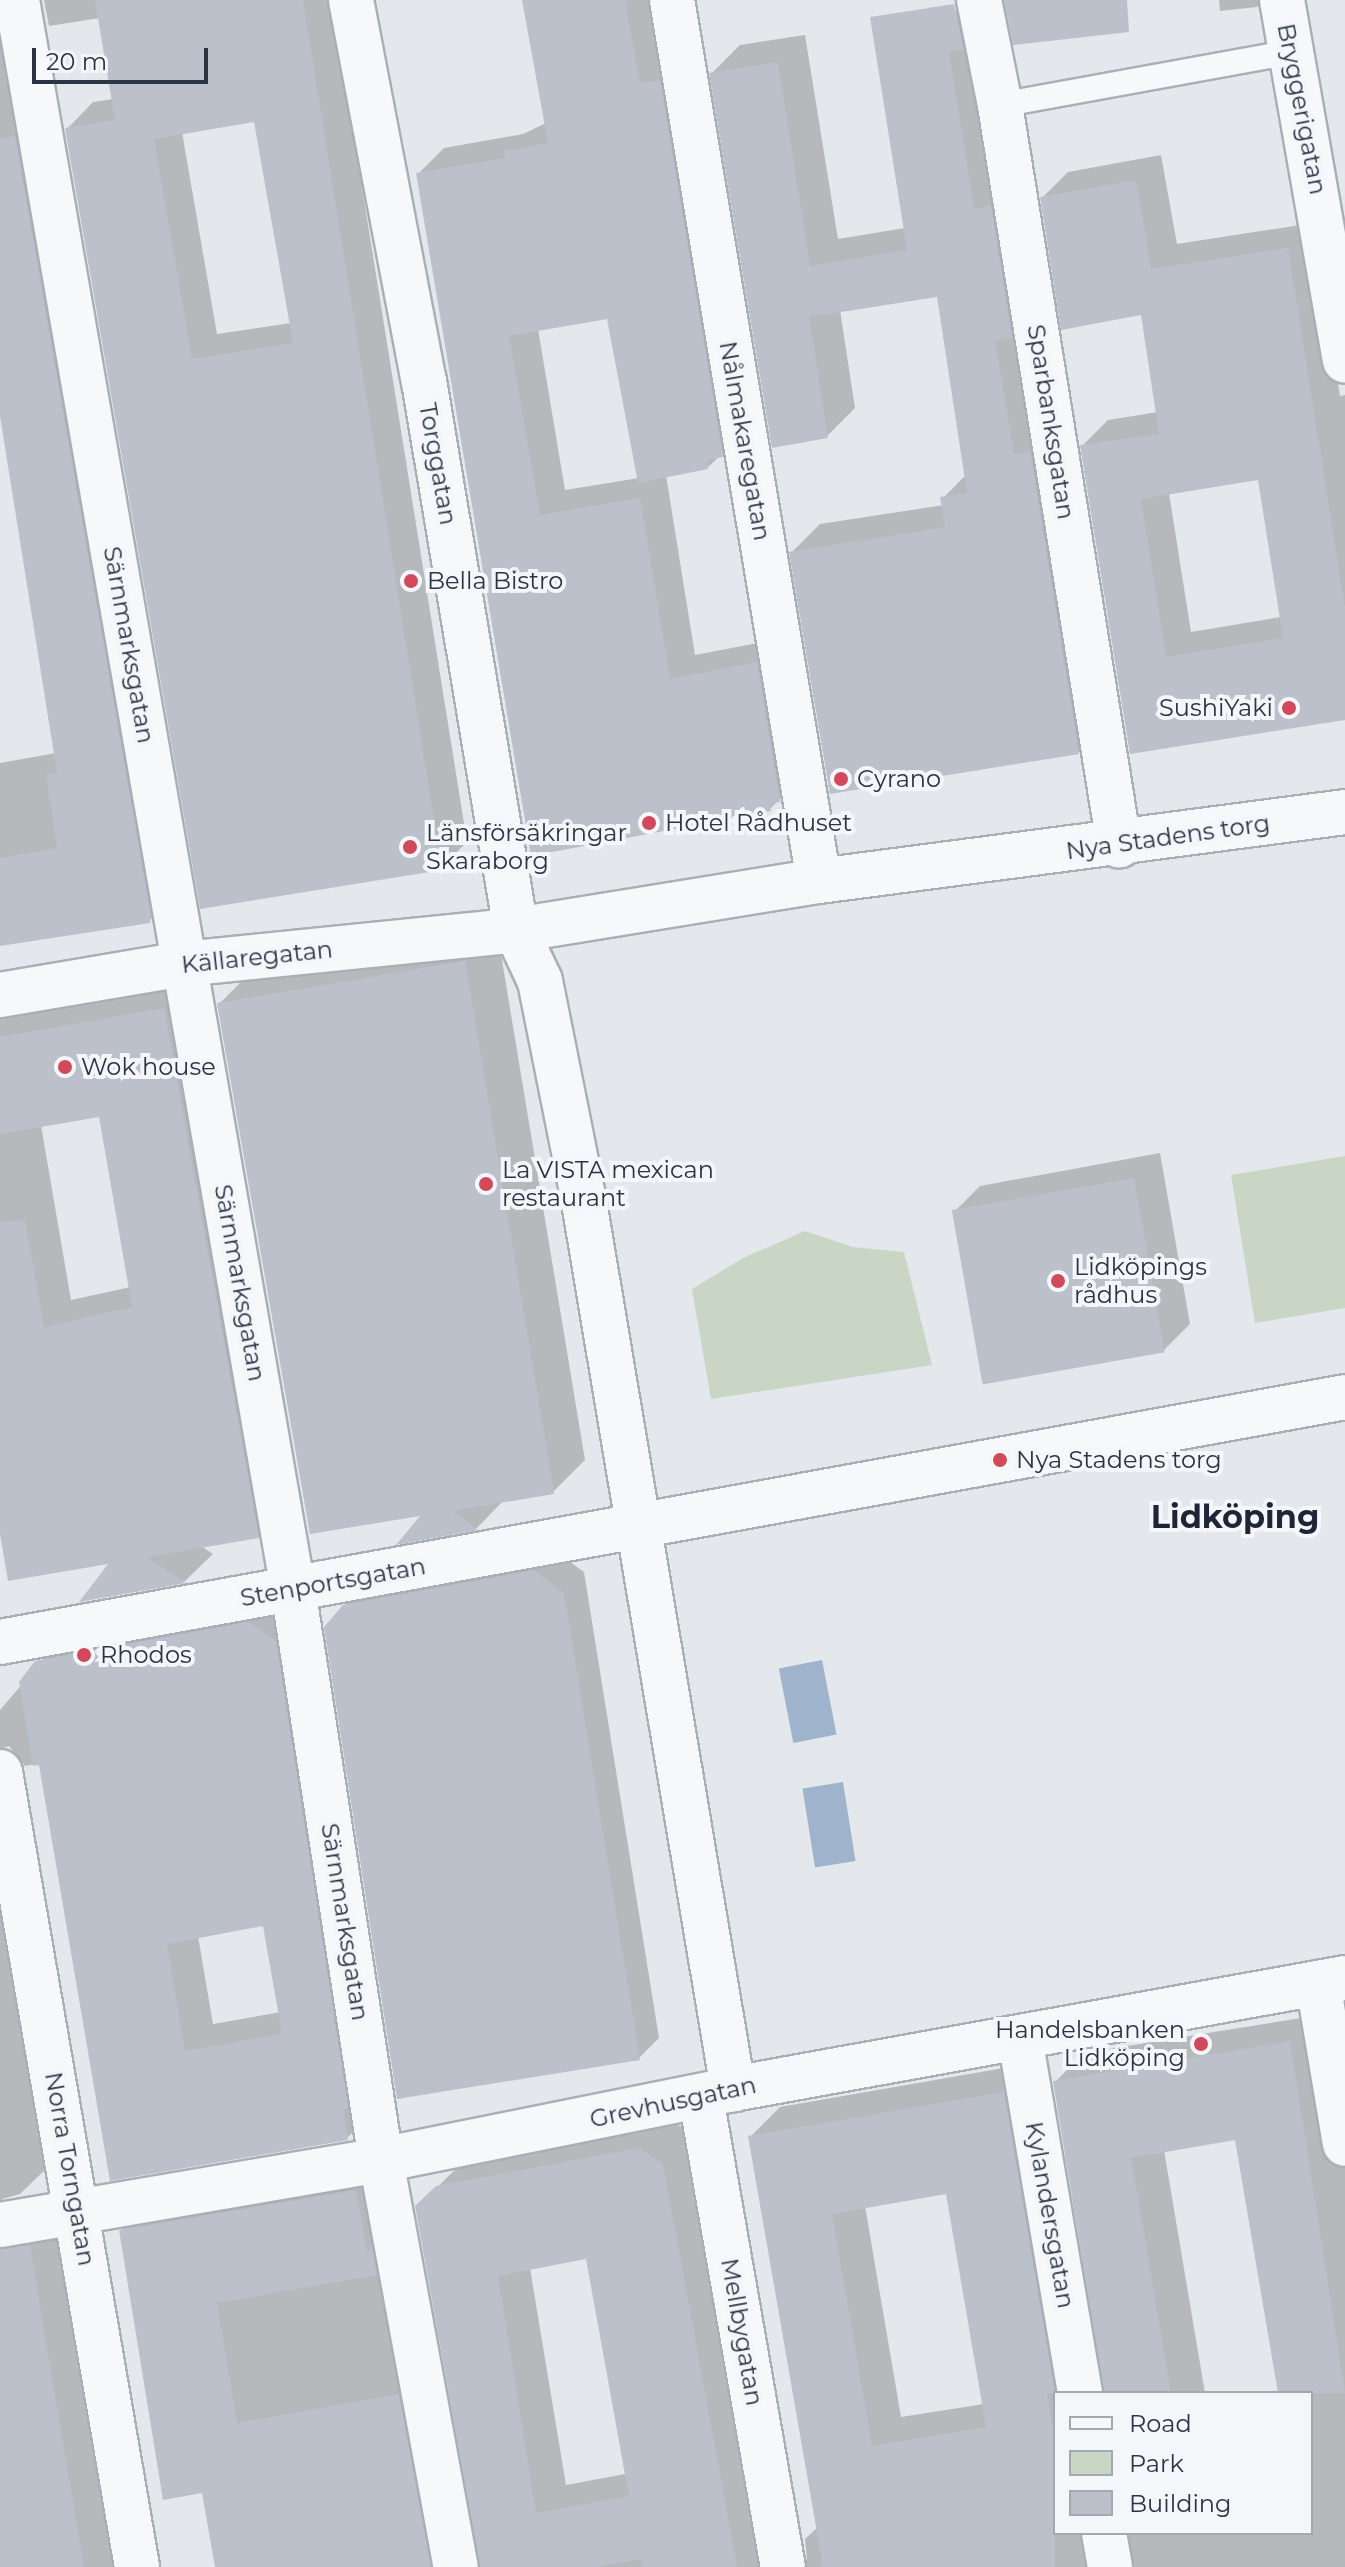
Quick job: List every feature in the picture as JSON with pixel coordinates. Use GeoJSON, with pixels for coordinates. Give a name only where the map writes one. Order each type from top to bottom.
{"type":"FeatureCollection","features":[{"type":"Feature","properties":{"kind":"street","name":"Särnmarksgatan"},"geometry":{"type":"LineString","coordinates":[[17,0],[293,1589],[381,2160],[456,2567]]}},
{"type":"Feature","properties":{"kind":"street","name":"Torggatan"},"geometry":{"type":"LineString","coordinates":[[351,0],[424,381],[516,930],[540,981],[650,1524]]}},
{"type":"Feature","properties":{"kind":"street","name":"Nålmakaregatan"},"geometry":{"type":"LineString","coordinates":[[672,0],[819,881]]}},
{"type":"Feature","properties":{"kind":"street","name":"Sparbanksgatan"},"geometry":{"type":"LineString","coordinates":[[979,0],[1000,105],[1119,845]]}},
{"type":"Feature","properties":{"kind":"street","name":"Bryggerigatan"},"geometry":{"type":"LineString","coordinates":[[1282,0],[1290,57],[1299,79],[1345,361]]}},
{"type":"Feature","properties":{"kind":"street","name":"Nya Stadens torg"},"geometry":{"type":"LineString","coordinates":[[516,930],[819,881],[1119,845],[1345,812]]}},
{"type":"Feature","properties":{"kind":"street","name":"Källaregatan"},"geometry":{"type":"LineString","coordinates":[[0,995],[184,964],[516,930]]}},
{"type":"Feature","properties":{"kind":"street","name":"Stenportsgatan"},"geometry":{"type":"LineString","coordinates":[[0,1642],[1345,1397]]}},
{"type":"Feature","properties":{"kind":"street","name":"Mellbygatan"},"geometry":{"type":"LineString","coordinates":[[650,1524],[717,2093],[783,2567]]}},
{"type":"Feature","properties":{"kind":"street","name":"Norra Torngatan"},"geometry":{"type":"LineString","coordinates":[[0,1772],[137,2567]]}},
{"type":"Feature","properties":{"kind":"street","name":"Grevhusgatan"},"geometry":{"type":"LineString","coordinates":[[0,2225],[381,2160],[717,2093],[1331,1981]]}},
{"type":"Feature","properties":{"kind":"street"},"geometry":{"type":"LineString","coordinates":[[1331,1981],[1345,2144]]}},
{"type":"Feature","properties":{"kind":"street","name":"Kylandersgatan"},"geometry":{"type":"LineString","coordinates":[[1020,2038],[1080,2391]]}},
{"type":"Feature","properties":{"kind":"street"},"geometry":{"type":"LineString","coordinates":[[1104,2535],[1110,2567]]}},
{"type":"Feature","properties":{"kind":"lane"},"geometry":{"type":"LineString","coordinates":[[1000,105],[1270,56],[1290,57]]}},
{"type":"Feature","properties":{"kind":"green space"},"geometry":{"type":"Polygon","coordinates":[[[1345,1156],[1345,1308],[1255,1323],[1231,1175],[1345,1156]]]}},
{"type":"Feature","properties":{"kind":"green space"},"geometry":{"type":"Polygon","coordinates":[[[805,1231],[853,1247],[904,1252],[932,1365],[711,1399],[692,1289],[743,1258],[805,1231]]]}},
{"type":"Feature","properties":{"kind":"water"},"geometry":{"type":"Polygon","coordinates":[[[822,1660],[837,1735],[793,1743],[779,1668],[822,1660]]]}},
{"type":"Feature","properties":{"kind":"water"},"geometry":{"type":"Polygon","coordinates":[[[843,1782],[856,1861],[815,1867],[803,1788],[843,1782]]]}},
{"type":"Feature","properties":{"kind":"building"},"geometry":{"type":"Polygon","coordinates":[[[95,0],[303,0],[442,870],[200,909],[65,128],[115,120],[95,0]],[[254,122],[154,139],[192,359],[293,343],[254,122]]]}},
{"type":"Feature","properties":{"kind":"building"},"geometry":{"type":"Polygon","coordinates":[[[522,0],[625,0],[640,83],[660,80],[723,457],[707,460],[708,469],[638,483],[607,319],[509,336],[540,515],[640,498],[670,679],[757,662],[780,802],[769,804],[771,811],[531,856],[416,173],[505,158],[504,151],[548,143],[522,0]]]}},
{"type":"Feature","properties":{"kind":"building"},"geometry":{"type":"Polygon","coordinates":[[[1004,0],[1127,0],[1129,32],[1013,45],[1004,0]]]}},
{"type":"Feature","properties":{"kind":"building"},"geometry":{"type":"Polygon","coordinates":[[[954,4],[964,50],[949,52],[974,209],[991,206],[1012,338],[995,341],[1014,454],[1030,452],[1079,754],[830,794],[789,552],[945,527],[940,497],[967,493],[937,297],[809,317],[828,438],[772,448],[709,73],[778,62],[810,266],[907,250],[870,17],[954,4]]]}},
{"type":"Feature","properties":{"kind":"building"},"geometry":{"type":"Polygon","coordinates":[[[15,136],[151,917],[150,923],[0,946],[0,858],[57,848],[46,775],[57,773],[0,416],[0,139],[15,136]]]}},
{"type":"Feature","properties":{"kind":"building"},"geometry":{"type":"Polygon","coordinates":[[[1136,180],[1151,269],[1288,248],[1345,608],[1345,720],[1130,754],[1080,445],[1159,434],[1141,315],[1061,330],[1040,197],[1136,180]],[[1258,480],[1141,499],[1166,657],[1283,638],[1258,480]]]}},
{"type":"Feature","properties":{"kind":"building"},"geometry":{"type":"Polygon","coordinates":[[[465,961],[554,1494],[452,1511],[478,1530],[396,1545],[420,1516],[310,1534],[217,1003],[465,961]]]}},
{"type":"Feature","properties":{"kind":"building"},"geometry":{"type":"Polygon","coordinates":[[[164,1008],[259,1538],[147,1557],[186,1583],[79,1602],[108,1564],[8,1581],[0,1534],[0,1222],[25,1220],[44,1327],[132,1307],[99,1117],[0,1134],[0,1037],[164,1008]]]}},
{"type":"Feature","properties":{"kind":"building","name":"Lidköpings rådhus"},"geometry":{"type":"Polygon","coordinates":[[[1134,1178],[1165,1352],[983,1384],[952,1210],[1134,1178]]]}},
{"type":"Feature","properties":{"kind":"building"},"geometry":{"type":"Polygon","coordinates":[[[534,1570],[564,1593],[640,2060],[397,2099],[324,1627],[343,1605],[534,1570]]]}},
{"type":"Feature","properties":{"kind":"building"},"geometry":{"type":"Polygon","coordinates":[[[248,1622],[276,1641],[348,2107],[343,2111],[348,2140],[110,2181],[39,1765],[33,1766],[19,1682],[35,1661],[248,1622]],[[263,1926],[167,1944],[185,2051],[282,2034],[263,1926]]]}},
{"type":"Feature","properties":{"kind":"building"},"geometry":{"type":"Polygon","coordinates":[[[1290,2041],[1345,2393],[1278,2391],[1235,2140],[1131,2158],[1171,2391],[1104,2391],[1053,2081],[1290,2041]]]}},
{"type":"Feature","properties":{"kind":"building"},"geometry":{"type":"Polygon","coordinates":[[[1004,2092],[1055,2391],[1047,2393],[1053,2431],[1055,2567],[823,2567],[748,2136],[1004,2092]],[[946,2194],[832,2214],[872,2446],[986,2427],[946,2194]]]}},
{"type":"Feature","properties":{"kind":"building"},"geometry":{"type":"Polygon","coordinates":[[[639,2148],[663,2164],[737,2567],[642,2567],[641,2559],[595,2567],[480,2567],[415,2206],[436,2186],[639,2148]],[[586,2259],[498,2276],[536,2513],[629,2496],[586,2259]]]}},
{"type":"Feature","properties":{"kind":"building"},"geometry":{"type":"Polygon","coordinates":[[[356,2190],[367,2252],[372,2248],[377,2275],[217,2303],[237,2423],[399,2394],[431,2567],[215,2567],[202,2493],[163,2500],[119,2230],[356,2190]]]}},
{"type":"Feature","properties":{"kind":"building"},"geometry":{"type":"Polygon","coordinates":[[[30,2245],[84,2567],[0,2567],[0,2249],[30,2245]]]}},
{"type":"Feature","properties":{"kind":"place","name":"Bella Bistro"},"geometry":{"type":"Point","coordinates":[411,581]}},
{"type":"Feature","properties":{"kind":"place","name":"SushiYaki"},"geometry":{"type":"Point","coordinates":[1289,708]}},
{"type":"Feature","properties":{"kind":"place","name":"Cyrano"},"geometry":{"type":"Point","coordinates":[841,779]}},
{"type":"Feature","properties":{"kind":"place","name":"Hotel Rådhuset"},"geometry":{"type":"Point","coordinates":[649,823]}},
{"type":"Feature","properties":{"kind":"place","name":"Länsförsäkringar Skaraborg"},"geometry":{"type":"Point","coordinates":[410,847]}},
{"type":"Feature","properties":{"kind":"place","name":"Wok house"},"geometry":{"type":"Point","coordinates":[65,1067]}},
{"type":"Feature","properties":{"kind":"place","name":"La VISTA mexican restaurant"},"geometry":{"type":"Point","coordinates":[486,1184]}},
{"type":"Feature","properties":{"kind":"place","name":"Lidköpings rådhus"},"geometry":{"type":"Point","coordinates":[1058,1281]}},
{"type":"Feature","properties":{"kind":"place","name":"Nya Stadens torg"},"geometry":{"type":"Point","coordinates":[1000,1460]}},
{"type":"Feature","properties":{"kind":"place","name":"Rhodos"},"geometry":{"type":"Point","coordinates":[84,1655]}},
{"type":"Feature","properties":{"kind":"place","name":"Handelsbanken Lidköping"},"geometry":{"type":"Point","coordinates":[1201,2044]}},
{"type":"Feature","properties":{"kind":"district","name":"Lidköping"},"geometry":{"type":"Point","coordinates":[1235,1517]}}]}
